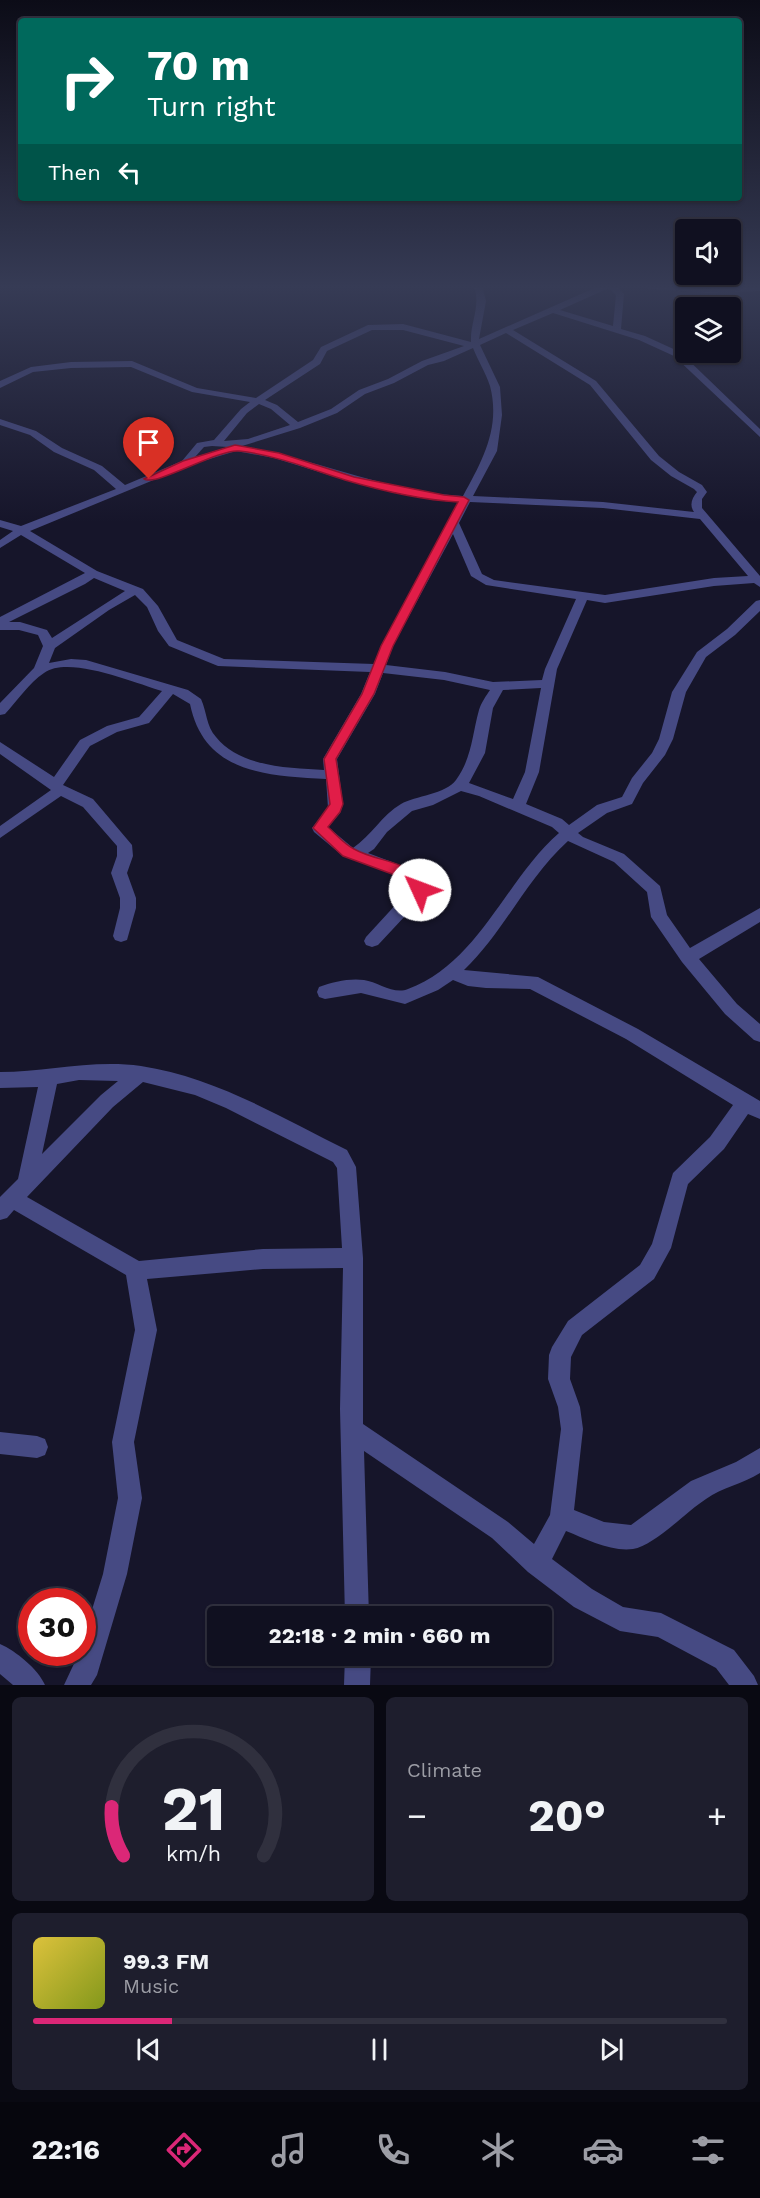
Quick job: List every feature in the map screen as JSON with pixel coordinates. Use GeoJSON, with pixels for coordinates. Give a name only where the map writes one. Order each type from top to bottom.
{"type":"FeatureCollection","features":[{"type":"Feature","properties":{"kind":"street"},"geometry":{"type":"LineString","coordinates":[[3,381],[32,370],[97,365]]}},
{"type":"Feature","properties":{"kind":"street"},"geometry":{"type":"LineString","coordinates":[[133,365],[195,390],[258,400],[274,407],[297,426]]}},
{"type":"Feature","properties":{"kind":"street"},"geometry":{"type":"LineString","coordinates":[[217,443],[240,415],[258,400],[313,365]]}},
{"type":"Feature","properties":{"kind":"street"},"geometry":{"type":"LineString","coordinates":[[0,545],[21,530],[186,463],[235,448],[334,411],[362,392],[425,365]]}},
{"type":"Feature","properties":{"kind":"street"},"geometry":{"type":"LineString","coordinates":[[372,941],[420,887],[408,874],[354,855],[320,828],[335,809],[336,804],[330,775],[330,759],[368,694],[387,646],[492,451],[498,420],[493,381],[484,365]]}},
{"type":"Feature","properties":{"kind":"street"},"geometry":{"type":"LineString","coordinates":[[563,365],[593,383],[656,458],[675,474],[698,487],[702,492],[696,504],[759,581]]}},
{"type":"Feature","properties":{"kind":"street"},"geometry":{"type":"LineString","coordinates":[[688,365],[760,434]]}},
{"type":"Feature","properties":{"kind":"street"},"geometry":{"type":"LineString","coordinates":[[0,422],[33,434],[58,450],[98,468],[123,489]]}},
{"type":"Feature","properties":{"kind":"street"},"geometry":{"type":"LineString","coordinates":[[186,463],[198,448],[206,444],[249,442]]}},
{"type":"Feature","properties":{"kind":"street"},"geometry":{"type":"LineString","coordinates":[[235,448],[276,455],[352,479],[444,498],[603,505],[704,516]]}},
{"type":"Feature","properties":{"kind":"street"},"geometry":{"type":"LineString","coordinates":[[453,522],[477,576],[490,583],[605,599],[621,599],[681,587],[759,581]]}},
{"type":"Feature","properties":{"kind":"street"},"geometry":{"type":"LineString","coordinates":[[0,523],[21,530],[93,573],[135,590],[152,606],[164,631],[173,643],[222,663],[378,668],[499,685],[548,684]]}},
{"type":"Feature","properties":{"kind":"street"},"geometry":{"type":"LineString","coordinates":[[0,624],[81,582],[93,573]]}},
{"type":"Feature","properties":{"kind":"street"},"geometry":{"type":"LineString","coordinates":[[0,711],[23,689],[45,657],[105,607],[135,590]]}},
{"type":"Feature","properties":{"kind":"street"},"geometry":{"type":"LineString","coordinates":[[517,807],[532,772],[551,669],[559,654],[574,610],[584,595]]}},
{"type":"Feature","properties":{"kind":"street"},"geometry":{"type":"LineString","coordinates":[[325,992],[357,986],[368,987],[397,997],[408,997],[452,973],[487,934],[536,865],[569,834],[603,808],[627,800],[637,781],[658,755],[666,739],[679,692],[701,655],[731,632],[760,604]]}},
{"type":"Feature","properties":{"kind":"street"},"geometry":{"type":"LineString","coordinates":[[0,624],[20,626],[43,633],[45,657]]}},
{"type":"Feature","properties":{"kind":"street"},"geometry":{"type":"LineString","coordinates":[[45,657],[62,664],[89,663],[101,669],[183,693],[196,702],[197,720],[202,731],[217,747],[236,759],[278,772],[330,775]]}},
{"type":"Feature","properties":{"kind":"street"},"geometry":{"type":"LineString","coordinates":[[354,855],[369,845],[382,828],[407,807],[428,801],[460,786],[478,753],[486,708],[499,685]]}},
{"type":"Feature","properties":{"kind":"street"},"geometry":{"type":"LineString","coordinates":[[0,833],[57,788],[76,752],[85,744],[112,729],[144,720],[171,689]]}},
{"type":"Feature","properties":{"kind":"street"},"geometry":{"type":"LineString","coordinates":[[0,747],[57,788],[88,803],[124,845],[125,856],[119,873],[128,898],[128,908],[120,936]]}},
{"type":"Feature","properties":{"kind":"street"},"geometry":{"type":"LineString","coordinates":[[460,786],[483,792],[557,823],[578,841],[618,858],[646,880],[654,890],[659,917],[688,957],[731,1009],[760,1035]]}},
{"type":"Feature","properties":{"kind":"street"},"geometry":{"type":"LineString","coordinates":[[688,957],[760,914]]}},
{"type":"Feature","properties":{"kind":"street"},"geometry":{"type":"LineString","coordinates":[[452,973],[468,979],[532,982],[623,1029],[753,1107],[731,1121],[717,1143],[680,1179],[661,1248],[647,1272],[574,1329],[560,1355],[559,1379],[569,1407],[572,1429],[561,1517],[537,1563]]}},
{"type":"Feature","properties":{"kind":"street"},"geometry":{"type":"LineString","coordinates":[[0,1080],[23,1081],[79,1072],[140,1074],[197,1088],[232,1102],[340,1156],[346,1167],[353,1258],[352,1430],[357,1606]]}},
{"type":"Feature","properties":{"kind":"street"},"geometry":{"type":"LineString","coordinates":[[140,1074],[106,1101],[6,1204],[138,1271],[149,1268],[263,1259],[353,1258]]}},
{"type":"Feature","properties":{"kind":"street"},"geometry":{"type":"LineString","coordinates":[[27,1182],[49,1078]]}},
{"type":"Feature","properties":{"kind":"street"},"geometry":{"type":"LineString","coordinates":[[77,1685],[88,1666],[115,1574],[130,1498],[123,1442],[146,1330],[136,1276],[138,1271]]}},
{"type":"Feature","properties":{"kind":"street"},"geometry":{"type":"LineString","coordinates":[[352,1430],[500,1530],[537,1563],[583,1598],[620,1619],[661,1625],[725,1659],[745,1685]]}},
{"type":"Feature","properties":{"kind":"street"},"geometry":{"type":"LineString","coordinates":[[0,1443],[37,1447]]}},
{"type":"Feature","properties":{"kind":"street"},"geometry":{"type":"LineString","coordinates":[[561,1517],[604,1534],[633,1537],[657,1522],[699,1489],[744,1470],[760,1459]]}},
{"type":"Feature","properties":{"kind":"street"},"geometry":{"type":"LineString","coordinates":[[0,1657],[32,1685]]}},
{"type":"Feature","properties":{"kind":"street"},"geometry":{"type":"LineString","coordinates":[[357,1685],[358,1666]]}},
{"type":"Feature","properties":{"kind":"route"},"geometry":{"type":"LineString","coordinates":[[149,479],[186,463],[235,448],[276,455],[352,479],[464,500],[387,646],[368,694],[330,759],[330,775],[336,804],[335,809],[320,828],[348,852],[367,861],[408,874],[420,890]]}}]}
